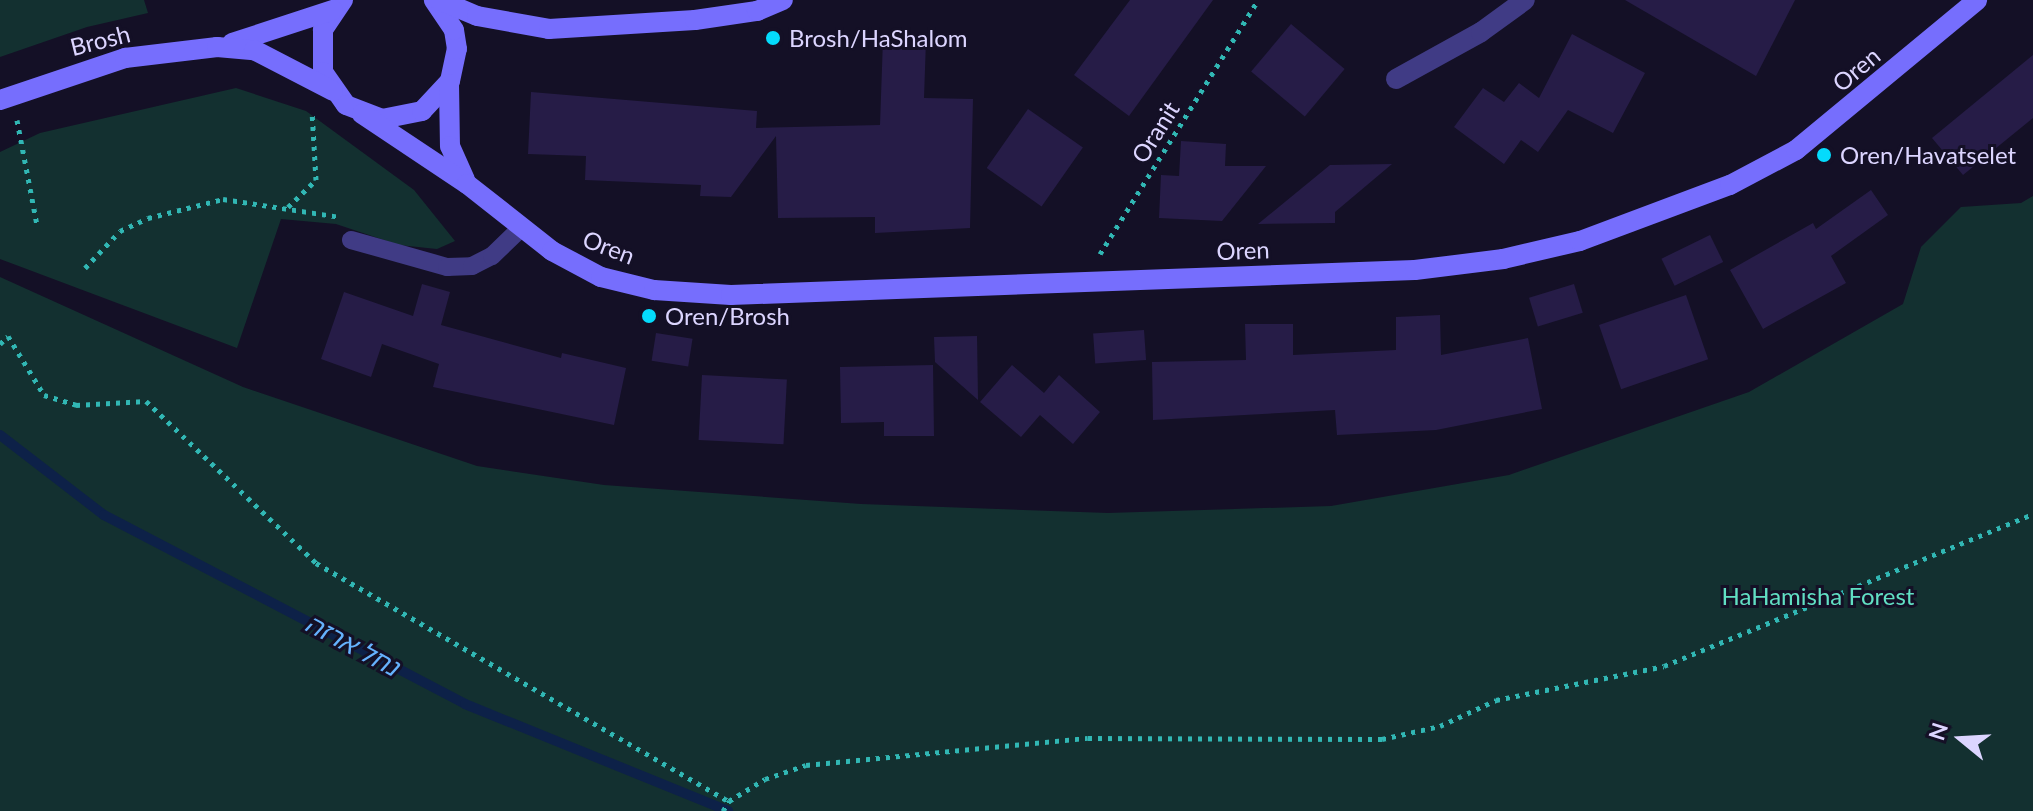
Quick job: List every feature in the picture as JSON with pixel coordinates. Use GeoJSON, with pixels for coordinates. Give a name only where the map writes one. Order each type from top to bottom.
{"type":"FeatureCollection","features":[{"type":"Feature","properties":{"kind":"street"},"geometry":{"type":"LineString","coordinates":[[436,0],[477,16],[549,29],[695,20],[757,11],[783,0]]}},
{"type":"Feature","properties":{"kind":"street","name":"Oren"},"geometry":{"type":"LineString","coordinates":[[436,0],[454,30],[457,49],[450,81],[450,146],[467,184]]}},
{"type":"Feature","properties":{"kind":"street"},"geometry":{"type":"LineString","coordinates":[[1396,79],[1481,32],[1525,0]]}},
{"type":"Feature","properties":{"kind":"street","name":"Oren"},"geometry":{"type":"LineString","coordinates":[[333,91],[467,184],[521,228],[601,277],[654,290],[731,295],[1415,270],[1503,259],[1580,241],[1730,185],[1796,150],[1977,0]]}},
{"type":"Feature","properties":{"kind":"street"},"geometry":{"type":"LineString","coordinates":[[333,91],[319,51],[338,5]]}},
{"type":"Feature","properties":{"kind":"street","name":"Brosh"},"geometry":{"type":"LineString","coordinates":[[217,47],[338,5]]}},
{"type":"Feature","properties":{"kind":"street","name":"Brosh"},"geometry":{"type":"LineString","coordinates":[[6,97],[125,58],[217,47],[254,50],[333,91]]}},
{"type":"Feature","properties":{"kind":"street"},"geometry":{"type":"LineString","coordinates":[[362,114],[382,119],[422,111],[450,81]]}},
{"type":"Feature","properties":{"kind":"lane"},"geometry":{"type":"LineString","coordinates":[[351,240],[447,267],[472,266],[492,256],[521,228]]}},
{"type":"Feature","properties":{"kind":"path","name":"Oranit"},"geometry":{"type":"LineString","coordinates":[[1082,282],[1258,0]]}},
{"type":"Feature","properties":{"kind":"path"},"geometry":{"type":"LineString","coordinates":[[287,208],[316,180],[314,80]]}},
{"type":"Feature","properties":{"kind":"path"},"geometry":{"type":"LineString","coordinates":[[6,97],[37,225]]}},
{"type":"Feature","properties":{"kind":"path"},"geometry":{"type":"LineString","coordinates":[[85,268],[112,238],[148,218],[223,199],[356,220],[351,240]]}},
{"type":"Feature","properties":{"kind":"path"},"geometry":{"type":"LineString","coordinates":[[0,344],[8,336],[44,395],[76,405],[146,401],[316,563],[729,801]]}},
{"type":"Feature","properties":{"kind":"path"},"geometry":{"type":"LineString","coordinates":[[723,811],[729,801],[765,779],[806,765],[1088,738],[1382,739],[1440,726],[1496,700],[1664,666],[2033,514]]}},
{"type":"Feature","properties":{"kind":"green space"},"geometry":{"type":"Polygon","coordinates":[[[0,0],[144,0],[148,13],[87,27],[0,57],[0,0]]]}},
{"type":"Feature","properties":{"kind":"green space"},"geometry":{"type":"Polygon","coordinates":[[[236,88],[306,111],[414,190],[455,241],[437,249],[399,245],[336,224],[281,219],[237,348],[0,259],[0,152],[40,133],[236,88]]]}},
{"type":"Feature","properties":{"kind":"green space","name":"HaHamisha Forest"},"geometry":{"type":"Polygon","coordinates":[[[2033,196],[2033,811],[0,811],[0,277],[243,387],[477,466],[604,485],[861,504],[1108,513],[1331,506],[1509,475],[1749,392],[1903,304],[1921,247],[1961,207],[2021,203],[2033,196]]]}},
{"type":"Feature","properties":{"kind":"building"},"geometry":{"type":"Polygon","coordinates":[[[1130,0],[1213,0],[1129,116],[1074,75],[1130,0]]]}},
{"type":"Feature","properties":{"kind":"building"},"geometry":{"type":"Polygon","coordinates":[[[1625,0],[1795,0],[1756,76],[1625,0]]]}},
{"type":"Feature","properties":{"kind":"building"},"geometry":{"type":"Polygon","coordinates":[[[1291,24],[1345,69],[1305,116],[1251,71],[1291,24]]]}},
{"type":"Feature","properties":{"kind":"building"},"geometry":{"type":"Polygon","coordinates":[[[1572,34],[1645,73],[1613,133],[1568,110],[1538,152],[1521,140],[1504,164],[1454,127],[1483,88],[1504,102],[1519,83],[1539,98],[1572,34]]]}},
{"type":"Feature","properties":{"kind":"building"},"geometry":{"type":"Polygon","coordinates":[[[883,39],[926,40],[924,98],[973,99],[970,228],[875,233],[875,217],[778,218],[776,136],[731,197],[700,196],[701,185],[585,180],[586,156],[528,154],[531,92],[757,111],[756,128],[880,125],[883,39]]]}},
{"type":"Feature","properties":{"kind":"building"},"geometry":{"type":"Polygon","coordinates":[[[2033,55],[2033,118],[1963,175],[1932,138],[2033,55]]]}},
{"type":"Feature","properties":{"kind":"building"},"geometry":{"type":"Polygon","coordinates":[[[1028,109],[1083,147],[1042,206],[987,168],[1028,109]]]}},
{"type":"Feature","properties":{"kind":"building"},"geometry":{"type":"Polygon","coordinates":[[[1181,141],[1226,144],[1225,166],[1266,166],[1222,221],[1159,218],[1161,175],[1179,176],[1181,141]]]}},
{"type":"Feature","properties":{"kind":"building"},"geometry":{"type":"Polygon","coordinates":[[[1392,164],[1335,212],[1335,223],[1258,224],[1330,165],[1392,164]]]}},
{"type":"Feature","properties":{"kind":"building"},"geometry":{"type":"Polygon","coordinates":[[[1871,190],[1888,215],[1831,256],[1846,283],[1763,329],[1730,270],[1813,223],[1816,229],[1871,190]]]}},
{"type":"Feature","properties":{"kind":"building"},"geometry":{"type":"Polygon","coordinates":[[[1710,235],[1723,262],[1675,286],[1661,259],[1710,235]]]}},
{"type":"Feature","properties":{"kind":"building"},"geometry":{"type":"Polygon","coordinates":[[[422,284],[450,292],[441,325],[561,358],[562,353],[626,368],[614,425],[433,387],[439,364],[382,344],[371,377],[321,359],[344,292],[413,316],[422,284]]]}},
{"type":"Feature","properties":{"kind":"building"},"geometry":{"type":"Polygon","coordinates":[[[1574,284],[1583,313],[1538,326],[1529,298],[1574,284]]]}},
{"type":"Feature","properties":{"kind":"building"},"geometry":{"type":"Polygon","coordinates":[[[1686,295],[1708,359],[1621,389],[1599,325],[1686,295]]]}},
{"type":"Feature","properties":{"kind":"building"},"geometry":{"type":"Polygon","coordinates":[[[1440,315],[1441,355],[1528,338],[1542,409],[1436,430],[1337,435],[1335,410],[1153,420],[1152,362],[1246,360],[1245,324],[1293,324],[1293,355],[1396,350],[1396,317],[1440,315]]]}},
{"type":"Feature","properties":{"kind":"building"},"geometry":{"type":"Polygon","coordinates":[[[1144,330],[1146,360],[1095,363],[1093,334],[1144,330]]]}},
{"type":"Feature","properties":{"kind":"building"},"geometry":{"type":"Polygon","coordinates":[[[656,333],[693,339],[688,366],[652,361],[656,333]]]}},
{"type":"Feature","properties":{"kind":"building"},"geometry":{"type":"Polygon","coordinates":[[[977,336],[978,400],[935,362],[934,337],[977,336]]]}},
{"type":"Feature","properties":{"kind":"building"},"geometry":{"type":"Polygon","coordinates":[[[933,365],[934,436],[884,436],[884,422],[841,423],[840,367],[933,365]]]}},
{"type":"Feature","properties":{"kind":"building"},"geometry":{"type":"Polygon","coordinates":[[[1012,365],[1044,393],[1059,375],[1100,412],[1073,444],[1040,415],[1021,437],[980,402],[1012,365]]]}},
{"type":"Feature","properties":{"kind":"building"},"geometry":{"type":"Polygon","coordinates":[[[702,375],[787,379],[783,444],[699,440],[702,375]]]}},
{"type":"Feature","properties":{"kind":"waterway","name":"נחל ארזה"},"geometry":{"type":"LineString","coordinates":[[0,435],[104,515],[465,704],[728,811]]}},
{"type":"Feature","properties":{"kind":"place","name":"Brosh/HaShalom"},"geometry":{"type":"Point","coordinates":[773,38]}},
{"type":"Feature","properties":{"kind":"place","name":"Oren/Havatselet"},"geometry":{"type":"Point","coordinates":[1824,155]}},
{"type":"Feature","properties":{"kind":"place","name":"Oren/Brosh"},"geometry":{"type":"Point","coordinates":[649,316]}}]}
